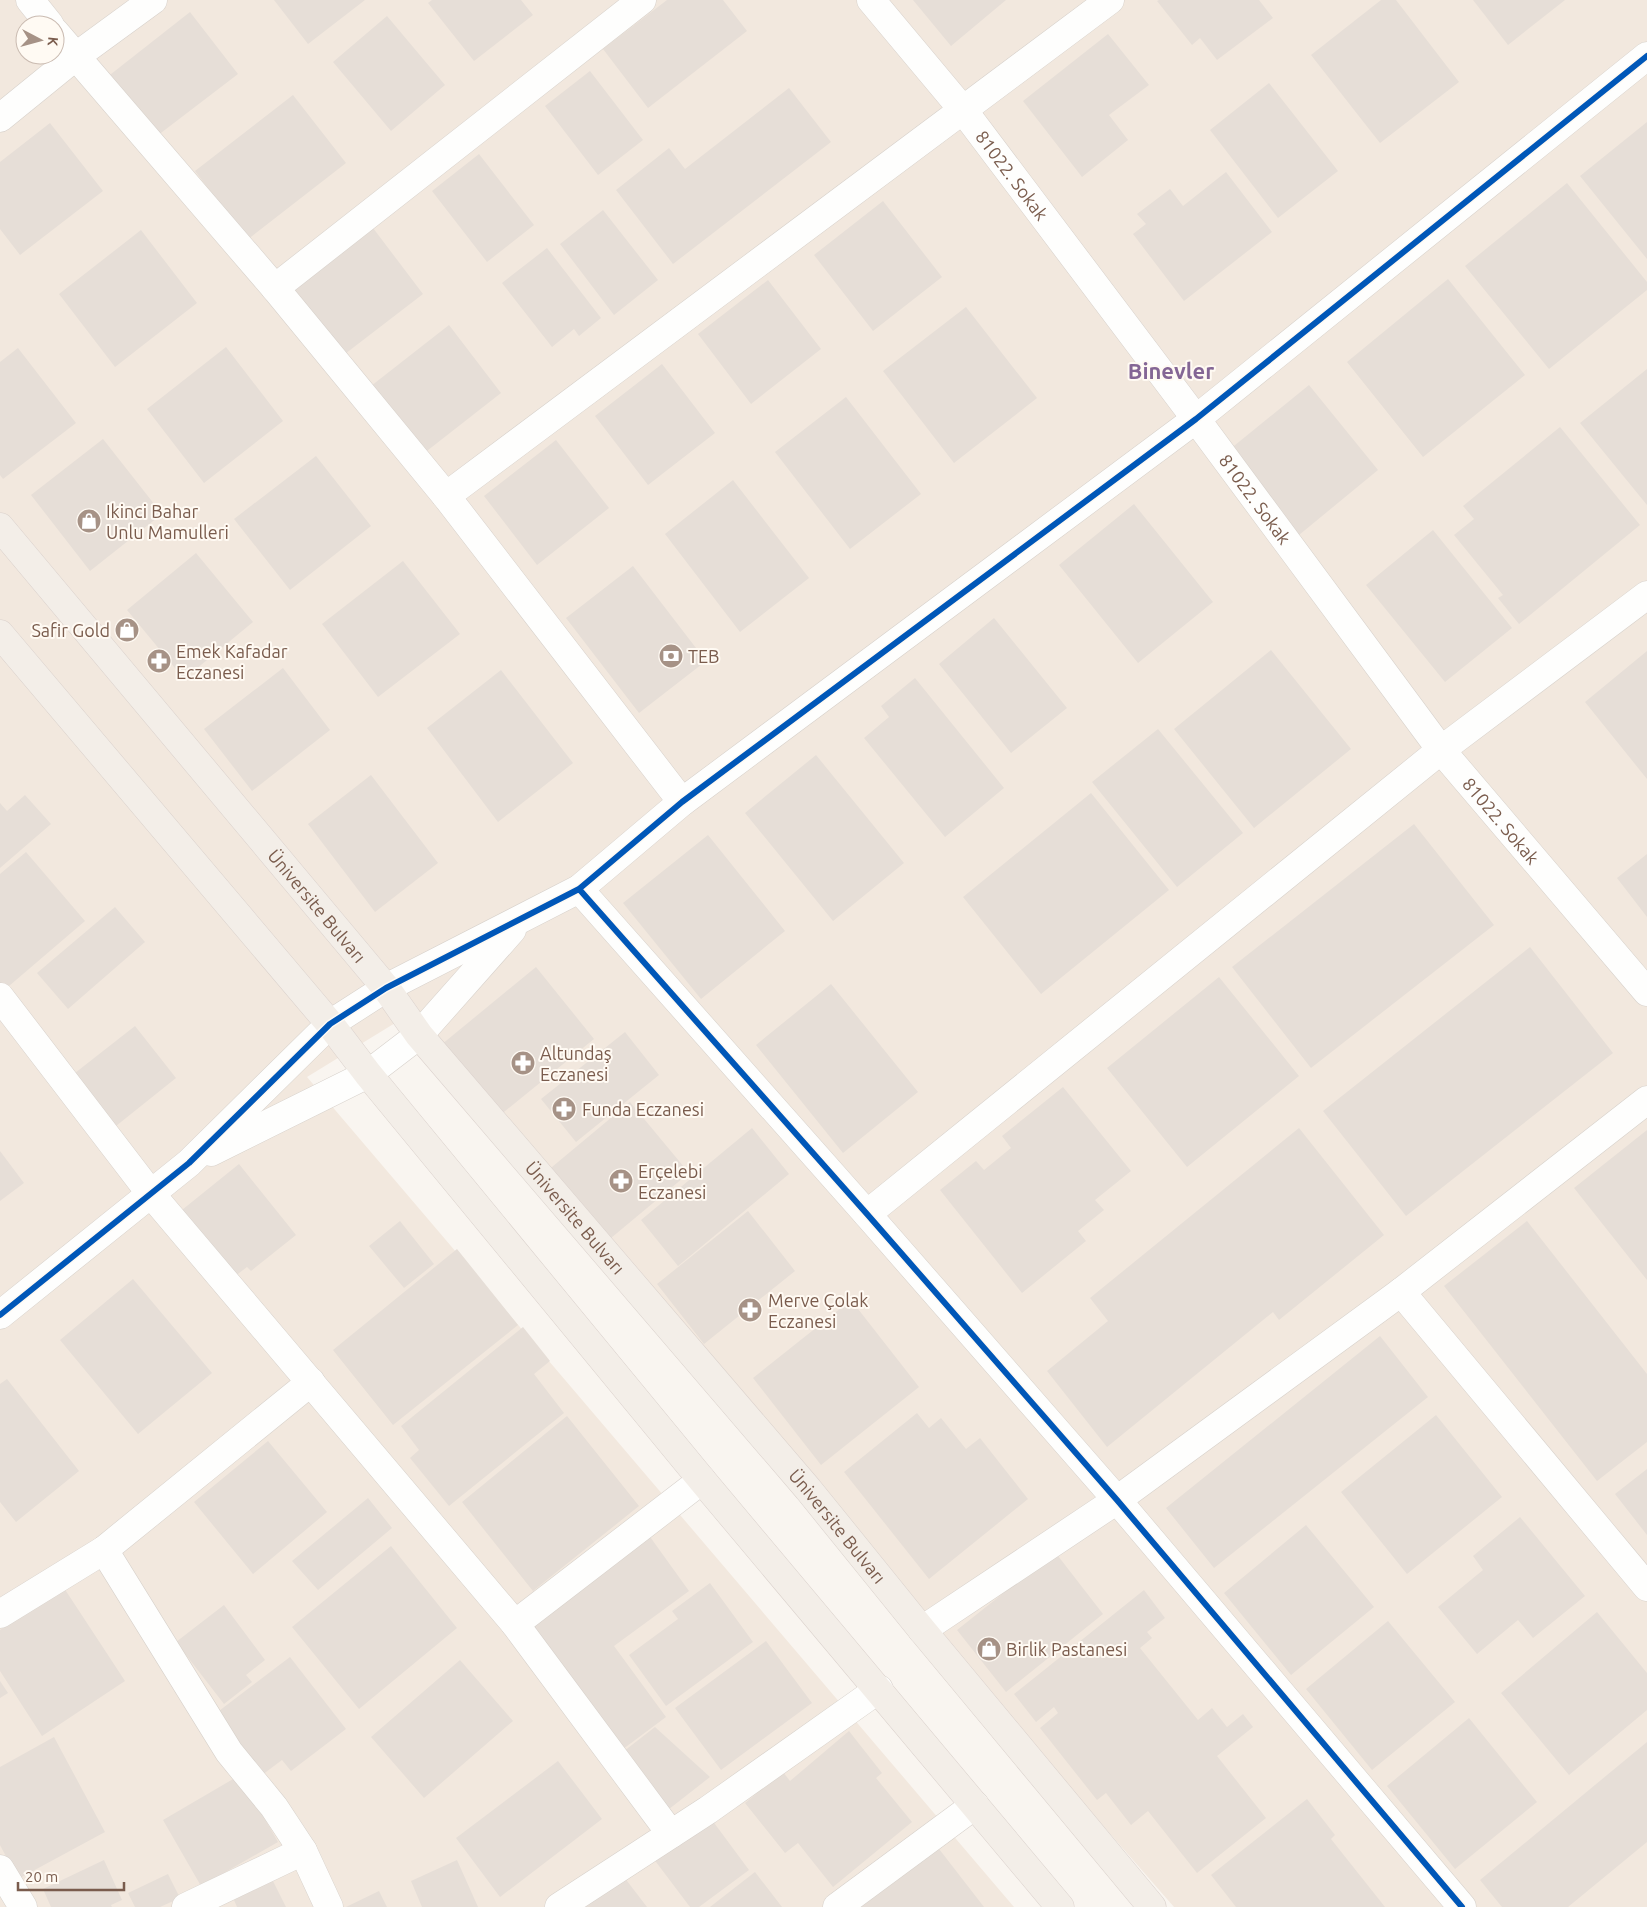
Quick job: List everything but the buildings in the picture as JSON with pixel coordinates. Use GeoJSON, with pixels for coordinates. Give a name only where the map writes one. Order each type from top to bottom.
{"type":"FeatureCollection","features":[{"type":"Feature","properties":{"kind":"main road","name":"Üniversite Bulvarı"},"geometry":{"type":"LineString","coordinates":[[0,527],[386,988],[419,1035],[808,1489],[922,1630],[1152,1907]]}},
{"type":"Feature","properties":{"kind":"main road"},"geometry":{"type":"LineString","coordinates":[[0,634],[330,1024],[368,1074],[702,1480],[1060,1907]]}},
{"type":"Feature","properties":{"kind":"street"},"geometry":{"type":"LineString","coordinates":[[30,0],[42,15]]}},
{"type":"Feature","properties":{"kind":"street"},"geometry":{"type":"LineString","coordinates":[[0,118],[75,57],[153,0]]}},
{"type":"Feature","properties":{"kind":"street"},"geometry":{"type":"LineString","coordinates":[[275,288],[642,0]]}},
{"type":"Feature","properties":{"kind":"street","name":"81022. Sokak"},"geometry":{"type":"LineString","coordinates":[[871,0],[963,110],[1196,419],[1441,750],[1647,992]]}},
{"type":"Feature","properties":{"kind":"street"},"geometry":{"type":"LineString","coordinates":[[446,496],[1110,0]]}},
{"type":"Feature","properties":{"kind":"street"},"geometry":{"type":"LineString","coordinates":[[65,44],[275,288],[446,496],[682,802]]}},
{"type":"Feature","properties":{"kind":"street"},"geometry":{"type":"LineString","coordinates":[[0,1316],[189,1163],[330,1024],[386,988],[579,889],[682,802],[1196,419],[1647,56]]}},
{"type":"Feature","properties":{"kind":"street"},"geometry":{"type":"LineString","coordinates":[[867,1214],[1441,750],[1647,595]]}},
{"type":"Feature","properties":{"kind":"street"},"geometry":{"type":"LineString","coordinates":[[579,889],[1118,1500],[1462,1907]]}},
{"type":"Feature","properties":{"kind":"street"},"geometry":{"type":"LineString","coordinates":[[189,1163],[368,1074],[419,1035],[522,918]]}},
{"type":"Feature","properties":{"kind":"street"},"geometry":{"type":"LineString","coordinates":[[3,1006],[151,1194],[514,1624],[671,1834]]}},
{"type":"Feature","properties":{"kind":"street"},"geometry":{"type":"LineString","coordinates":[[922,1630],[1118,1500],[1401,1292],[1647,1100]]}},
{"type":"Feature","properties":{"kind":"street"},"geometry":{"type":"LineString","coordinates":[[1401,1292],[1647,1587]]}},
{"type":"Feature","properties":{"kind":"street"},"geometry":{"type":"LineString","coordinates":[[0,1614],[104,1550],[311,1382]]}},
{"type":"Feature","properties":{"kind":"street"},"geometry":{"type":"LineString","coordinates":[[514,1624],[702,1480]]}},
{"type":"Feature","properties":{"kind":"street"},"geometry":{"type":"LineString","coordinates":[[104,1550],[229,1752],[274,1807],[303,1851],[329,1907]]}},
{"type":"Feature","properties":{"kind":"street"},"geometry":{"type":"LineString","coordinates":[[559,1907],[708,1810],[879,1689]]}},
{"type":"Feature","properties":{"kind":"street"},"geometry":{"type":"LineString","coordinates":[[837,1907],[975,1805]]}},
{"type":"Feature","properties":{"kind":"street"},"geometry":{"type":"LineString","coordinates":[[186,1907],[303,1851]]}},
{"type":"Feature","properties":{"kind":"street"},"geometry":{"type":"LineString","coordinates":[[0,1869],[23,1907]]}},
{"type":"Feature","properties":{"kind":"shaded area"},"geometry":{"type":"Polygon","coordinates":[[[0,0],[1647,0],[1647,1907],[1174,1907],[400,1020],[307,1077],[1014,1907],[0,1907],[0,0]]]}},
{"type":"Feature","properties":{"kind":"cycle path"},"geometry":{"type":"LineString","coordinates":[[0,1315],[189,1163],[330,1024],[386,988],[579,889],[682,802],[1196,419],[1647,56]]}},
{"type":"Feature","properties":{"kind":"cycle path"},"geometry":{"type":"LineString","coordinates":[[579,889],[1117,1500],[1462,1907]]}},
{"type":"Feature","properties":{"kind":"place","name":"Ikinci Bahar Unlu Mamulleri"},"geometry":{"type":"Point","coordinates":[89,521]}},
{"type":"Feature","properties":{"kind":"place","name":"Safir Gold"},"geometry":{"type":"Point","coordinates":[127,630]}},
{"type":"Feature","properties":{"kind":"place","name":"TEB"},"geometry":{"type":"Point","coordinates":[671,656]}},
{"type":"Feature","properties":{"kind":"place","name":"Emek Kafadar Eczanesi"},"geometry":{"type":"Point","coordinates":[159,661]}},
{"type":"Feature","properties":{"kind":"place","name":"Altundaş Eczanesi"},"geometry":{"type":"Point","coordinates":[523,1063]}},
{"type":"Feature","properties":{"kind":"place","name":"Funda Eczanesi"},"geometry":{"type":"Point","coordinates":[564,1109]}},
{"type":"Feature","properties":{"kind":"place","name":"Erçelebi Eczanesi"},"geometry":{"type":"Point","coordinates":[621,1181]}},
{"type":"Feature","properties":{"kind":"place","name":"Merve Çolak Eczanesi"},"geometry":{"type":"Point","coordinates":[750,1310]}},
{"type":"Feature","properties":{"kind":"place","name":"Birlik Pastanesi"},"geometry":{"type":"Point","coordinates":[989,1649]}},
{"type":"Feature","properties":{"kind":"district","name":"Binevler"},"geometry":{"type":"Point","coordinates":[1171,370]}}]}
